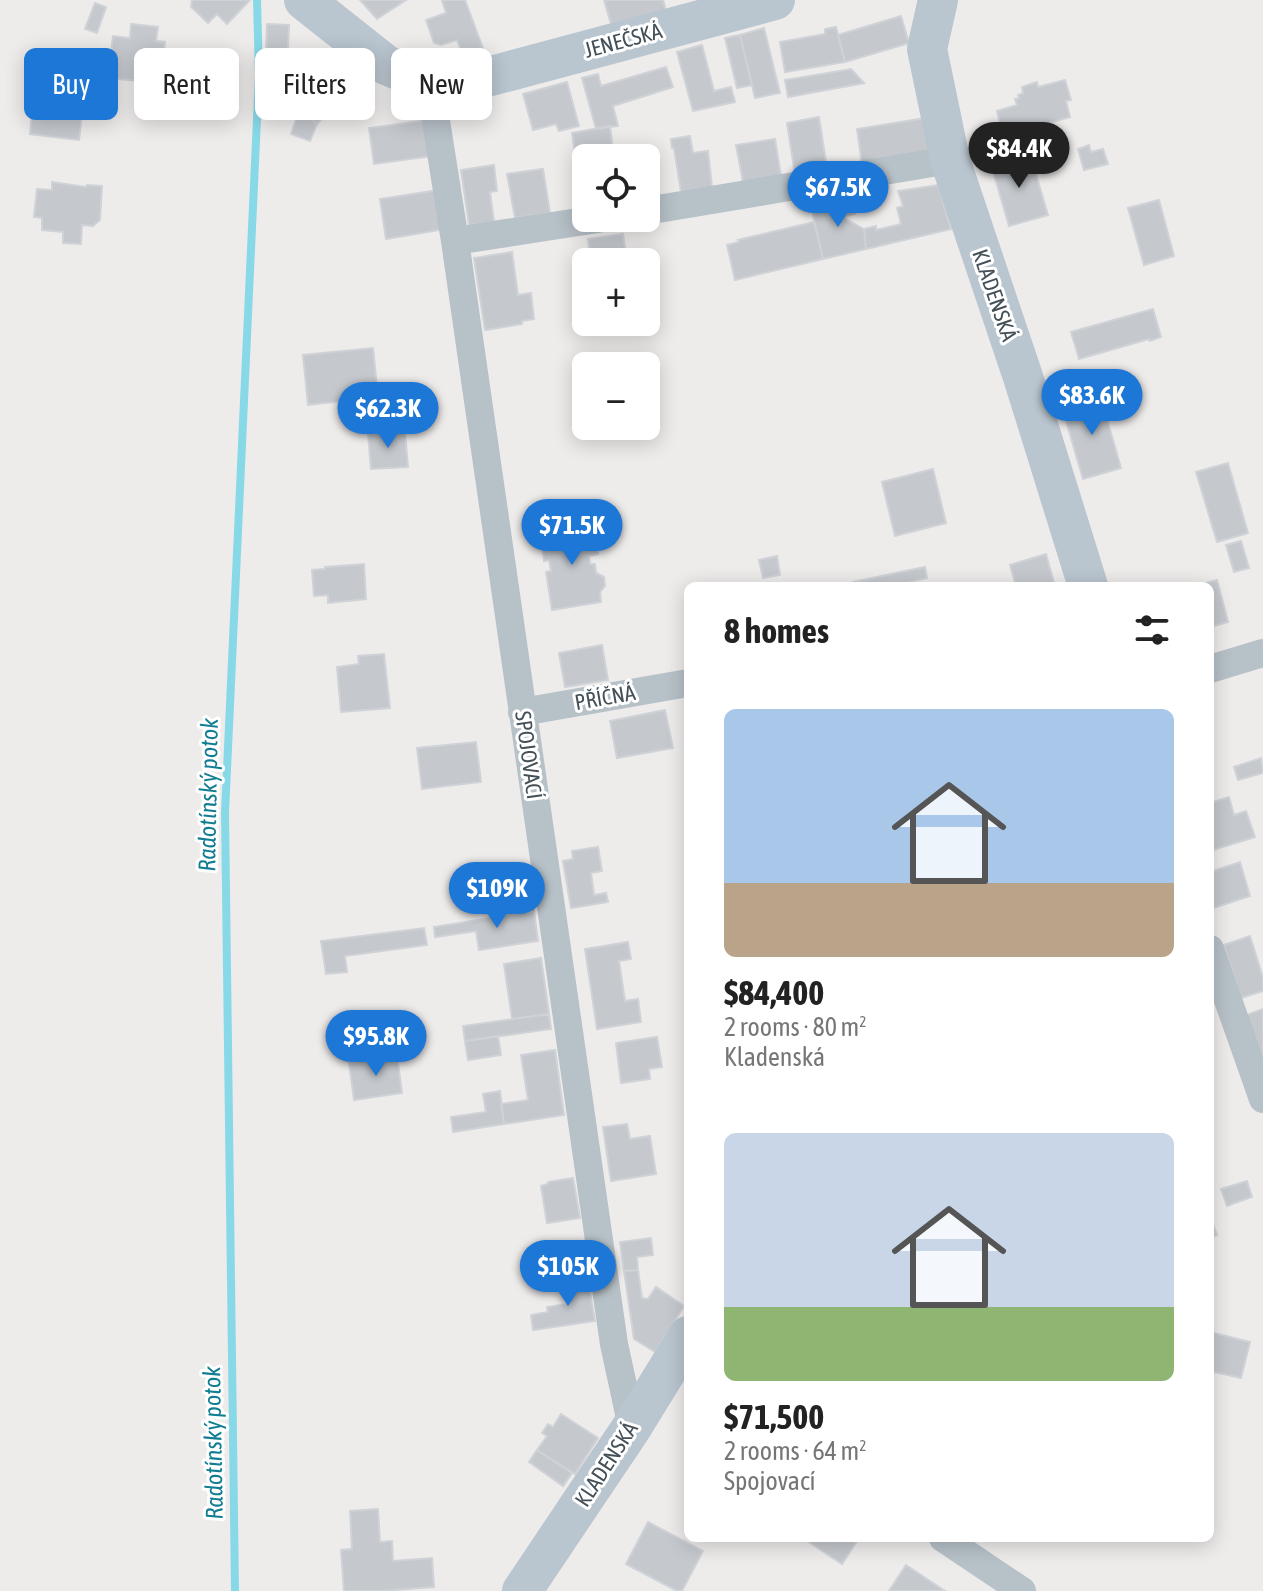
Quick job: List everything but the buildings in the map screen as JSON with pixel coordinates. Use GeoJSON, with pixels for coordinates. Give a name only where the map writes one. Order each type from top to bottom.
{"type":"FeatureCollection","features":[{"type":"Feature","properties":{"kind":"main road","name":"JENEČSKÁ"},"geometry":{"type":"LineString","coordinates":[[304,0],[391,67]]}},
{"type":"Feature","properties":{"kind":"main road","name":"JENEČSKÁ"},"geometry":{"type":"LineString","coordinates":[[492,76],[775,0]]}},
{"type":"Feature","properties":{"kind":"main road","name":"KLADENSKÁ"},"geometry":{"type":"LineString","coordinates":[[938,0],[927,49],[950,160],[1023,377],[1087,582]]}},
{"type":"Feature","properties":{"kind":"main road","name":"KLADENSKÁ"},"geometry":{"type":"LineString","coordinates":[[522,1591],[684,1353]]}},
{"type":"Feature","properties":{"kind":"street","name":"SPOJOVACÍ"},"geometry":{"type":"LineString","coordinates":[[436,120],[614,1344],[632,1427]]}},
{"type":"Feature","properties":{"kind":"street"},"geometry":{"type":"LineString","coordinates":[[660,209],[950,160]]}},
{"type":"Feature","properties":{"kind":"street"},"geometry":{"type":"LineString","coordinates":[[455,241],[572,223]]}},
{"type":"Feature","properties":{"kind":"street"},"geometry":{"type":"LineString","coordinates":[[1214,668],[1263,653]]}},
{"type":"Feature","properties":{"kind":"street","name":"PŘÍČNÁ"},"geometry":{"type":"LineString","coordinates":[[522,712],[684,684]]}},
{"type":"Feature","properties":{"kind":"street"},"geometry":{"type":"LineString","coordinates":[[1214,960],[1263,1099]]}},
{"type":"Feature","properties":{"kind":"street"},"geometry":{"type":"LineString","coordinates":[[949,1542],[1022,1591]]}},
{"type":"Feature","properties":{"kind":"waterway","name":"Radotínský potok"},"geometry":{"type":"LineString","coordinates":[[235,1591],[225,813],[259,76],[257,0]]}}]}
